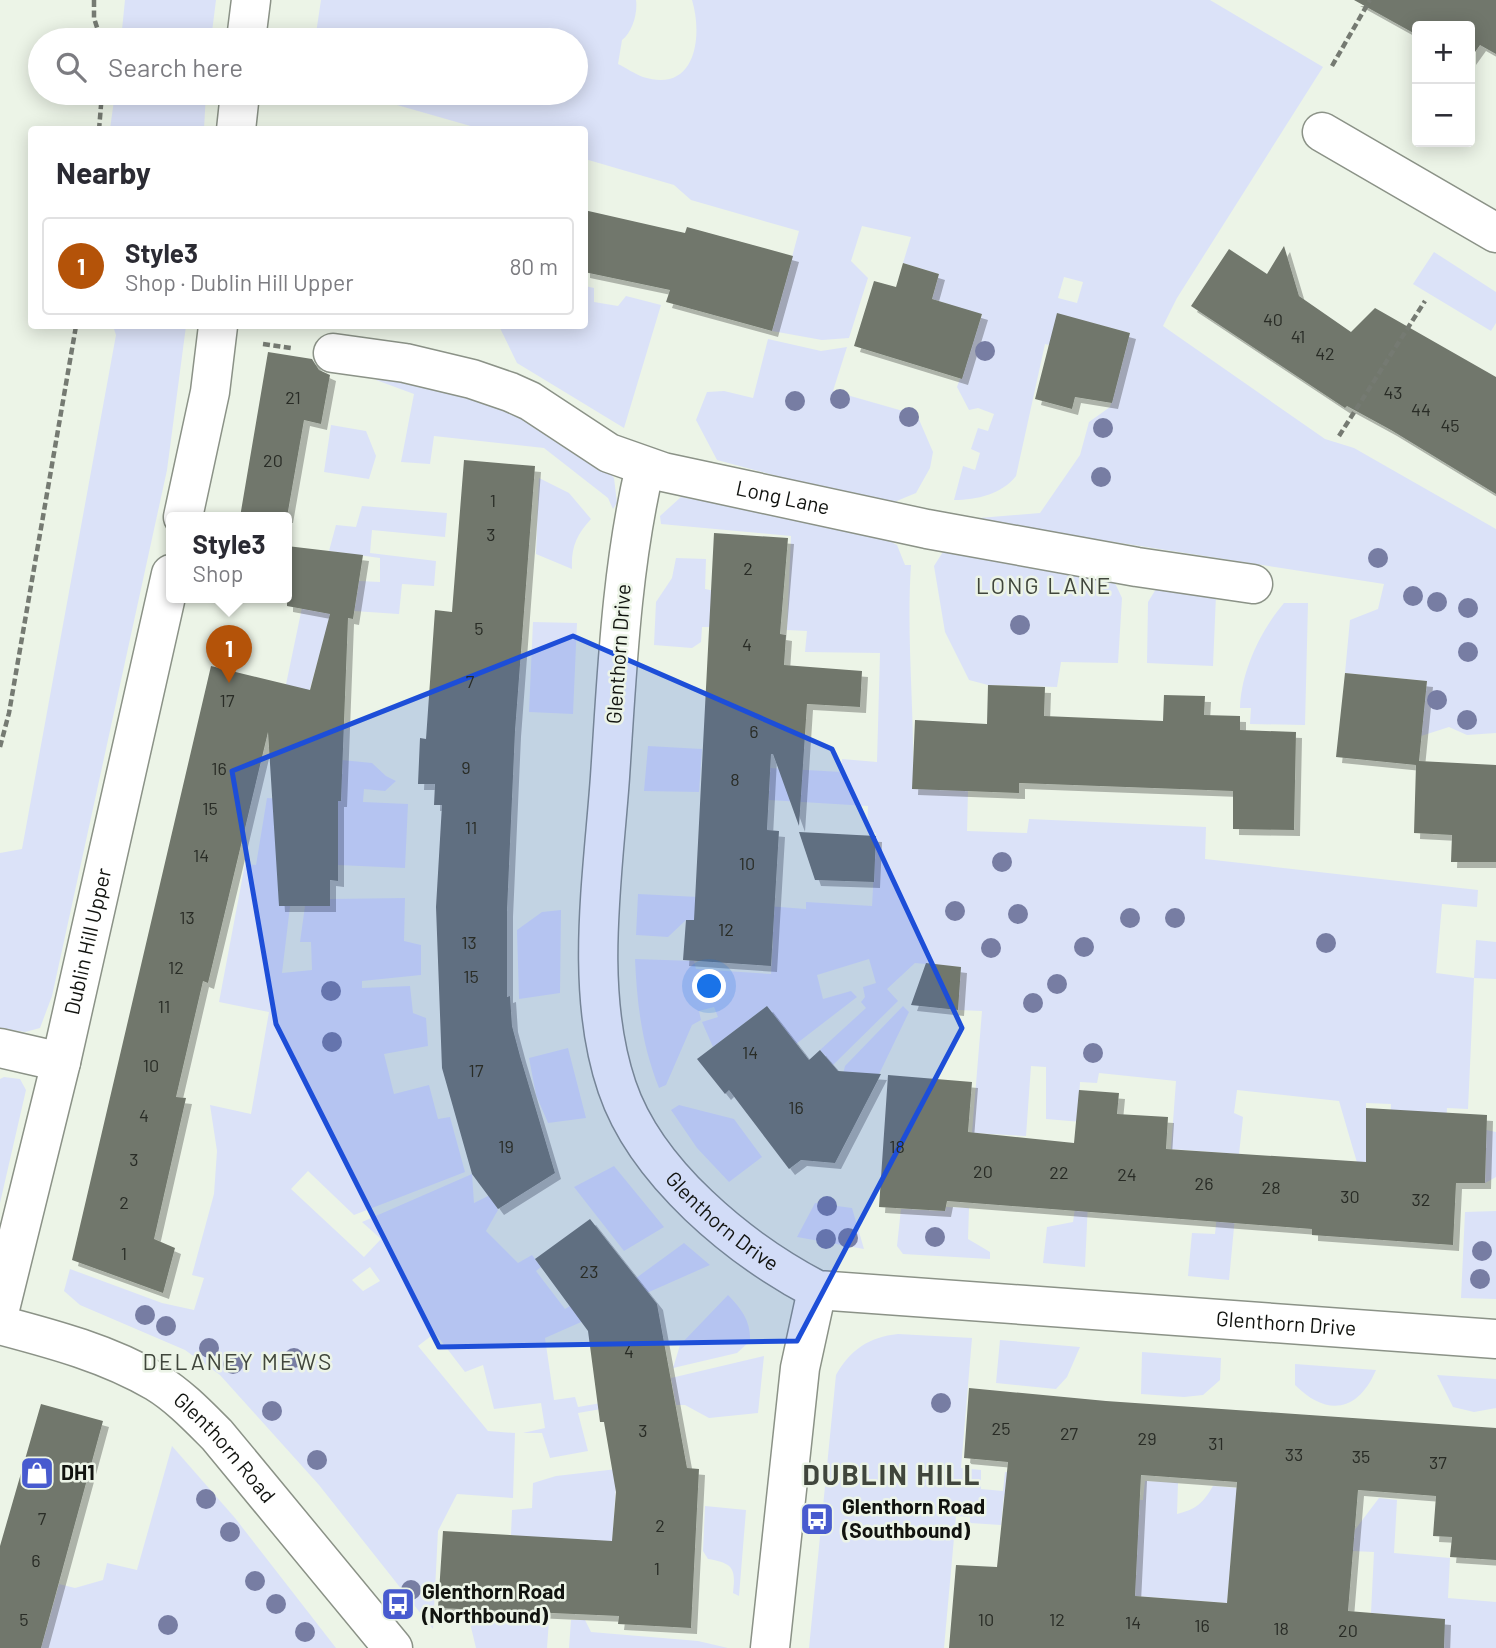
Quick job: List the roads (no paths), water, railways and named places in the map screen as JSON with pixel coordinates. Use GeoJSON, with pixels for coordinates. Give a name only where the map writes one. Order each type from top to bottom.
{"type":"FeatureCollection","features":[{"type":"Feature","properties":{"kind":"street"},"geometry":{"type":"LineString","coordinates":[[248,28],[251,0]]}},
{"type":"Feature","properties":{"kind":"street"},"geometry":{"type":"LineString","coordinates":[[236,126],[239,105]]}},
{"type":"Feature","properties":{"kind":"street"},"geometry":{"type":"LineString","coordinates":[[1322,132],[1496,233]]}},
{"type":"Feature","properties":{"kind":"street"},"geometry":{"type":"LineString","coordinates":[[184,512],[210,392],[218,329]]}},
{"type":"Feature","properties":{"kind":"street","name":"Long Lane"},"geometry":{"type":"LineString","coordinates":[[333,353],[405,363],[472,379],[510,392],[530,401],[609,453],[645,467],[927,529],[1137,567],[1253,584]]}},
{"type":"Feature","properties":{"kind":"street","name":"Glenthorn Drive"},"geometry":{"type":"LineString","coordinates":[[645,467],[634,514],[624,585],[600,933],[600,985],[617,1087],[638,1131],[664,1168],[754,1253],[817,1290],[1496,1339]]}},
{"type":"Feature","properties":{"kind":"street","name":"Dublin Hill Upper"},"geometry":{"type":"LineString","coordinates":[[0,1309],[61,1062],[166,596]]}},
{"type":"Feature","properties":{"kind":"street"},"geometry":{"type":"LineString","coordinates":[[0,1048],[61,1062]]}},
{"type":"Feature","properties":{"kind":"street"},"geometry":{"type":"LineString","coordinates":[[770,1648],[800,1368],[817,1290]]}},
{"type":"Feature","properties":{"kind":"street","name":"Glenthorn Road"},"geometry":{"type":"LineString","coordinates":[[0,1325],[127,1367],[158,1383],[188,1406],[217,1435],[393,1648]]}},
{"type":"Feature","properties":{"kind":"place","name":"Style3"},"geometry":{"type":"Point","coordinates":[229,683]}},
{"type":"Feature","properties":{"kind":"place","name":"DH1"},"geometry":{"type":"Point","coordinates":[37,1473]}},
{"type":"Feature","properties":{"kind":"place","name":"Glenthorn Road (Southbound)"},"geometry":{"type":"Point","coordinates":[817,1519]}},
{"type":"Feature","properties":{"kind":"place","name":"Glenthorn Road (Northbound)"},"geometry":{"type":"Point","coordinates":[398,1604]}},
{"type":"Feature","properties":{"kind":"district","name":"LONG LANE"},"geometry":{"type":"Point","coordinates":[1044,586]}},
{"type":"Feature","properties":{"kind":"district","name":"DELANEY MEWS"},"geometry":{"type":"Point","coordinates":[238,1362]}},
{"type":"Feature","properties":{"kind":"district","name":"DUBLIN HILL"},"geometry":{"type":"Point","coordinates":[892,1475]}}]}
